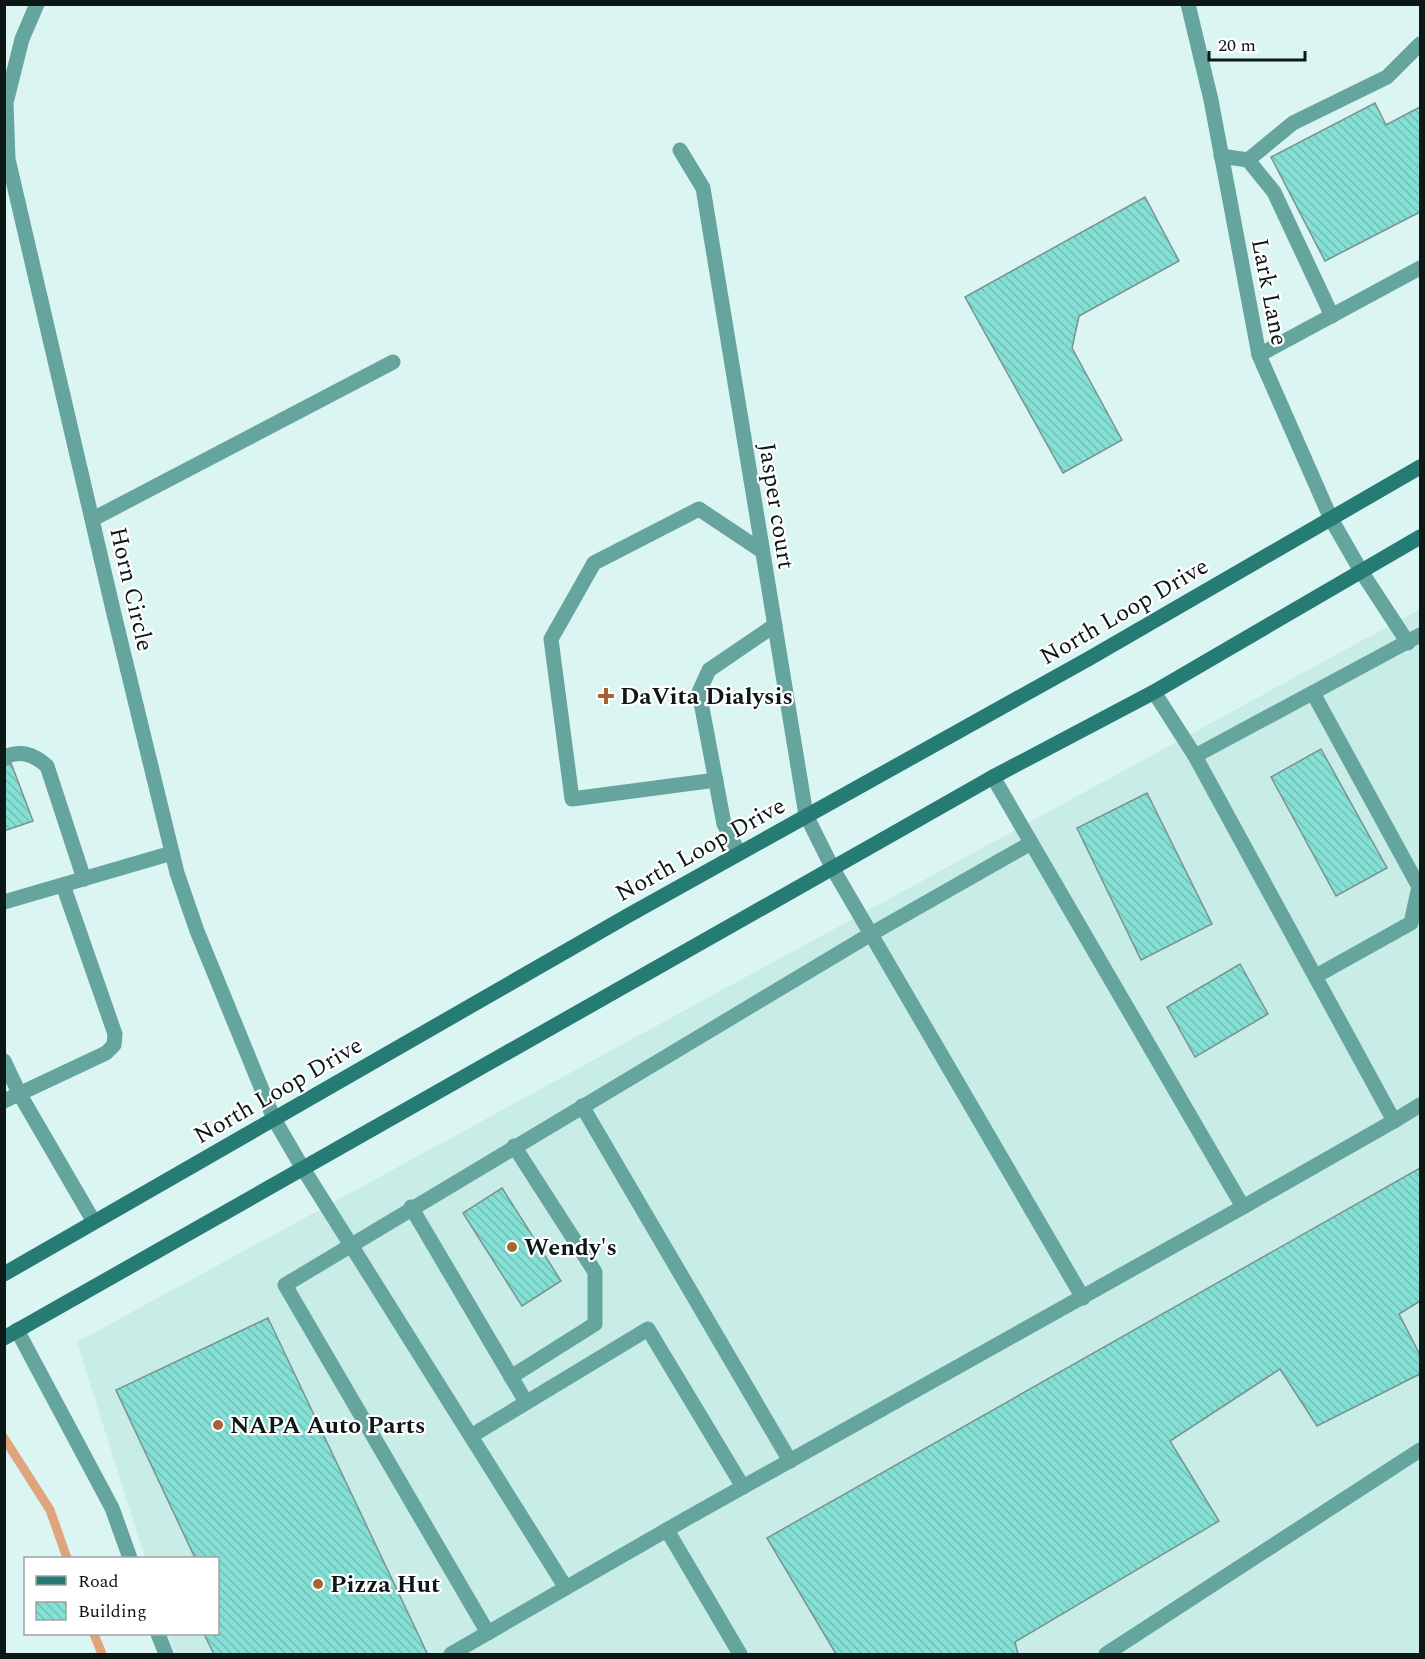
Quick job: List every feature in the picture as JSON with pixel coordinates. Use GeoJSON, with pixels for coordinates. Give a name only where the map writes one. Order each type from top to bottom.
{"type":"FeatureCollection","features":[{"type":"Feature","properties":{"kind":"main road","name":"North Loop Drive"},"geometry":{"type":"LineString","coordinates":[[4,1274],[739,853],[1090,658],[1420,467]]}},
{"type":"Feature","properties":{"kind":"main road"},"geometry":{"type":"LineString","coordinates":[[11,1334],[993,777],[1154,692],[1420,537]]}},
{"type":"Feature","properties":{"kind":"street","name":"Lark Lane"},"geometry":{"type":"LineString","coordinates":[[1188,4],[1221,156],[1259,355],[1331,519],[1361,571],[1414,639]]}},
{"type":"Feature","properties":{"kind":"street","name":"Horn Circle"},"geometry":{"type":"LineString","coordinates":[[36,5],[22,39],[6,103],[8,159],[172,853],[196,931],[274,1119],[566,1588]]}},
{"type":"Feature","properties":{"kind":"street"},"geometry":{"type":"LineString","coordinates":[[1248,160],[1293,123],[1387,77],[1420,44]]}},
{"type":"Feature","properties":{"kind":"street","name":"Jasper court"},"geometry":{"type":"LineString","coordinates":[[680,150],[703,188],[806,815],[833,869],[1083,1298]]}},
{"type":"Feature","properties":{"kind":"street"},"geometry":{"type":"LineString","coordinates":[[1221,156],[1248,160],[1274,192],[1332,316]]}},
{"type":"Feature","properties":{"kind":"street"},"geometry":{"type":"LineString","coordinates":[[1259,355],[1419,273]]}},
{"type":"Feature","properties":{"kind":"street"},"geometry":{"type":"LineString","coordinates":[[93,519],[393,362]]}},
{"type":"Feature","properties":{"kind":"street"},"geometry":{"type":"LineString","coordinates":[[716,780],[572,799],[551,639],[594,563],[699,509],[762,551]]}},
{"type":"Feature","properties":{"kind":"street"},"geometry":{"type":"LineString","coordinates":[[739,853],[724,824],[699,692],[709,670],[775,625]]}},
{"type":"Feature","properties":{"kind":"street"},"geometry":{"type":"LineString","coordinates":[[1195,756],[1414,639]]}},
{"type":"Feature","properties":{"kind":"street"},"geometry":{"type":"LineString","coordinates":[[1154,692],[1195,756],[1394,1121]]}},
{"type":"Feature","properties":{"kind":"street"},"geometry":{"type":"LineString","coordinates":[[1313,693],[1419,887],[1411,923],[1316,976]]}},
{"type":"Feature","properties":{"kind":"street"},"geometry":{"type":"LineString","coordinates":[[4,757],[16,752],[34,755],[47,766],[84,879]]}},
{"type":"Feature","properties":{"kind":"street"},"geometry":{"type":"LineString","coordinates":[[993,777],[1243,1207]]}},
{"type":"Feature","properties":{"kind":"street"},"geometry":{"type":"LineString","coordinates":[[488,1633],[285,1285],[411,1207],[871,934],[1031,843]]}},
{"type":"Feature","properties":{"kind":"street"},"geometry":{"type":"LineString","coordinates":[[4,902],[172,853]]}},
{"type":"Feature","properties":{"kind":"street"},"geometry":{"type":"LineString","coordinates":[[4,1101],[106,1053],[114,1045],[115,1034],[63,885]]}},
{"type":"Feature","properties":{"kind":"street"},"geometry":{"type":"LineString","coordinates":[[4,1061],[19,1093],[94,1222]]}},
{"type":"Feature","properties":{"kind":"street"},"geometry":{"type":"LineString","coordinates":[[582,1106],[790,1461]]}},
{"type":"Feature","properties":{"kind":"street"},"geometry":{"type":"LineString","coordinates":[[451,1654],[1420,1106]]}},
{"type":"Feature","properties":{"kind":"street"},"geometry":{"type":"LineString","coordinates":[[512,1377],[596,1324],[595,1272],[514,1146]]}},
{"type":"Feature","properties":{"kind":"street"},"geometry":{"type":"LineString","coordinates":[[411,1207],[526,1402]]}},
{"type":"Feature","properties":{"kind":"street"},"geometry":{"type":"LineString","coordinates":[[471,1436],[648,1329],[743,1487]]}},
{"type":"Feature","properties":{"kind":"street"},"geometry":{"type":"LineString","coordinates":[[11,1334],[112,1508],[130,1557]]}},
{"type":"Feature","properties":{"kind":"street"},"geometry":{"type":"LineString","coordinates":[[1106,1654],[1420,1450]]}},
{"type":"Feature","properties":{"kind":"street"},"geometry":{"type":"LineString","coordinates":[[667,1530],[740,1654]]}},
{"type":"Feature","properties":{"kind":"street"},"geometry":{"type":"LineString","coordinates":[[158,1635],[166,1654]]}},
{"type":"Feature","properties":{"kind":"shaded area"},"geometry":{"type":"Polygon","coordinates":[[[1420,609],[1420,1654],[175,1654],[168,1635],[219,1635],[219,1557],[145,1557],[77,1342],[1420,609]]]}},
{"type":"Feature","properties":{"kind":"building"},"geometry":{"type":"Polygon","coordinates":[[[1375,103],[1386,125],[1420,107],[1420,212],[1325,261],[1271,157],[1375,103]]]}},
{"type":"Feature","properties":{"kind":"building"},"geometry":{"type":"Polygon","coordinates":[[[1145,197],[1179,261],[1079,316],[1072,348],[1122,440],[1063,473],[965,297],[1145,197]]]}},
{"type":"Feature","properties":{"kind":"building"},"geometry":{"type":"Polygon","coordinates":[[[1321,749],[1387,868],[1336,896],[1271,777],[1321,749]]]}},
{"type":"Feature","properties":{"kind":"building"},"geometry":{"type":"Polygon","coordinates":[[[11,763],[33,821],[4,831],[4,766],[11,763]]]}},
{"type":"Feature","properties":{"kind":"building"},"geometry":{"type":"Polygon","coordinates":[[[1147,793],[1212,924],[1141,960],[1077,828],[1147,793]]]}},
{"type":"Feature","properties":{"kind":"building"},"geometry":{"type":"Polygon","coordinates":[[[1240,964],[1268,1014],[1195,1057],[1167,1007],[1240,964]]]}},
{"type":"Feature","properties":{"kind":"building"},"geometry":{"type":"Polygon","coordinates":[[[1420,1168],[1420,1301],[1399,1314],[1420,1355],[1420,1374],[1317,1426],[1280,1369],[1170,1441],[1219,1521],[1015,1642],[1018,1654],[836,1654],[767,1538],[1420,1168]]]}},
{"type":"Feature","properties":{"kind":"building","name":"Wendy's"},"geometry":{"type":"Polygon","coordinates":[[[502,1188],[561,1281],[522,1306],[463,1213],[502,1188]]]}},
{"type":"Feature","properties":{"kind":"building"},"geometry":{"type":"Polygon","coordinates":[[[268,1318],[427,1653],[214,1654],[204,1635],[219,1635],[219,1557],[195,1557],[116,1390],[268,1318]]]}},
{"type":"Feature","properties":{"kind":"waterway"},"geometry":{"type":"LineString","coordinates":[[4,1438],[50,1510],[67,1557]]}},
{"type":"Feature","properties":{"kind":"waterway"},"geometry":{"type":"LineString","coordinates":[[94,1635],[102,1654]]}},
{"type":"Feature","properties":{"kind":"place","name":"DaVita Dialysis"},"geometry":{"type":"Point","coordinates":[606,696]}},
{"type":"Feature","properties":{"kind":"place","name":"Wendy's"},"geometry":{"type":"Point","coordinates":[512,1247]}},
{"type":"Feature","properties":{"kind":"place","name":"NAPA Auto Parts"},"geometry":{"type":"Point","coordinates":[218,1425]}},
{"type":"Feature","properties":{"kind":"place","name":"Pizza Hut"},"geometry":{"type":"Point","coordinates":[318,1584]}}]}
